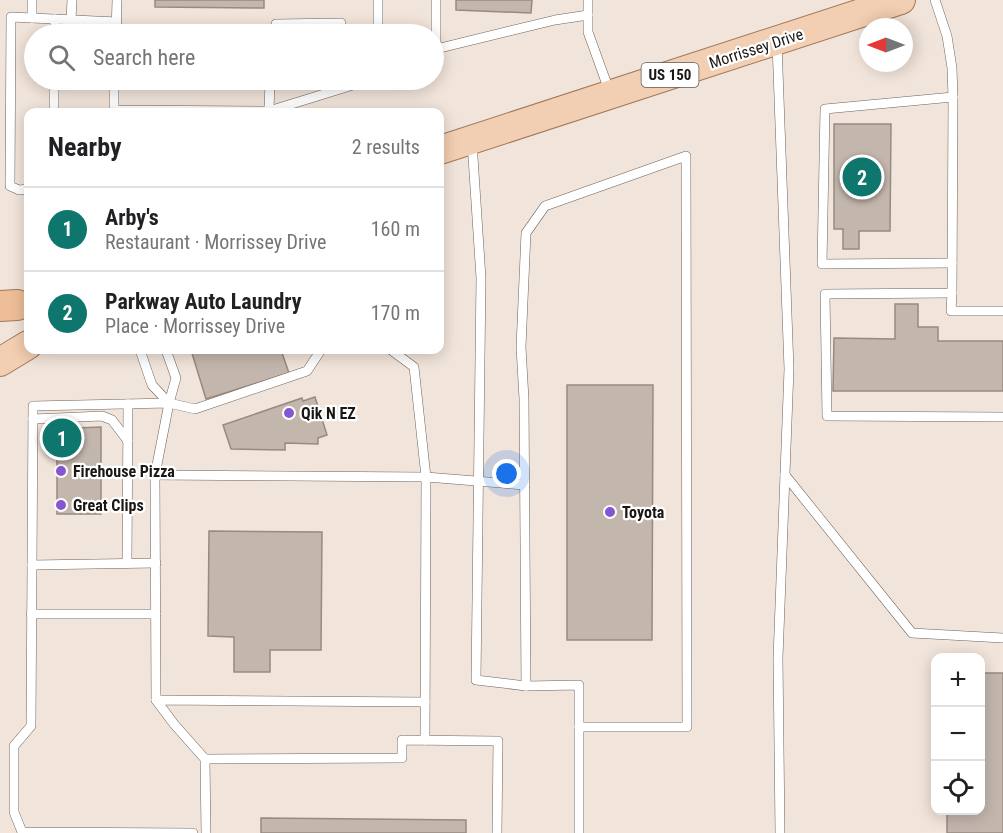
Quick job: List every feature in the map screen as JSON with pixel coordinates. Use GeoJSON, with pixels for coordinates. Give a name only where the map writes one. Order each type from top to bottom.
{"type":"FeatureCollection","features":[{"type":"Feature","properties":{"kind":"main road","name":"Morrissey Drive"},"geometry":{"type":"LineString","coordinates":[[444,149],[901,0]]}},
{"type":"Feature","properties":{"kind":"main road"},"geometry":{"type":"LineString","coordinates":[[0,362],[24,347]]}},
{"type":"Feature","properties":{"kind":"lane"},"geometry":{"type":"LineString","coordinates":[[32,0],[32,18]]}},
{"type":"Feature","properties":{"kind":"lane"},"geometry":{"type":"LineString","coordinates":[[72,0],[72,19]]}},
{"type":"Feature","properties":{"kind":"lane"},"geometry":{"type":"LineString","coordinates":[[24,189],[10,186],[11,17],[117,22],[117,0]]}},
{"type":"Feature","properties":{"kind":"lane"},"geometry":{"type":"LineString","coordinates":[[378,0],[378,24]]}},
{"type":"Feature","properties":{"kind":"lane"},"geometry":{"type":"LineString","coordinates":[[436,0],[436,24]]}},
{"type":"Feature","properties":{"kind":"lane"},"geometry":{"type":"LineString","coordinates":[[588,0],[588,32],[610,95]]}},
{"type":"Feature","properties":{"kind":"lane"},"geometry":{"type":"LineString","coordinates":[[935,0],[947,36],[952,68],[951,310],[1003,311]]}},
{"type":"Feature","properties":{"kind":"lane"},"geometry":{"type":"LineString","coordinates":[[444,47],[555,20],[588,15]]}},
{"type":"Feature","properties":{"kind":"lane"},"geometry":{"type":"LineString","coordinates":[[56,19],[56,24]]}},
{"type":"Feature","properties":{"kind":"lane"},"geometry":{"type":"LineString","coordinates":[[276,24],[341,23]]}},
{"type":"Feature","properties":{"kind":"lane"},"geometry":{"type":"LineString","coordinates":[[777,41],[789,369],[778,658],[780,833]]}},
{"type":"Feature","properties":{"kind":"lane"},"geometry":{"type":"LineString","coordinates":[[54,90],[54,108]]}},
{"type":"Feature","properties":{"kind":"lane"},"geometry":{"type":"LineString","coordinates":[[114,90],[114,108]]}},
{"type":"Feature","properties":{"kind":"lane"},"geometry":{"type":"LineString","coordinates":[[269,108],[270,90]]}},
{"type":"Feature","properties":{"kind":"lane"},"geometry":{"type":"LineString","coordinates":[[282,108],[338,90]]}},
{"type":"Feature","properties":{"kind":"lane"},"geometry":{"type":"LineString","coordinates":[[952,263],[822,264],[825,109],[953,97]]}},
{"type":"Feature","properties":{"kind":"lane"},"geometry":{"type":"LineString","coordinates":[[472,140],[481,279],[476,680],[526,686],[579,685],[579,833]]}},
{"type":"Feature","properties":{"kind":"lane"},"geometry":{"type":"LineString","coordinates":[[526,686],[524,399],[520,347],[526,233],[545,206],[686,156],[687,727],[579,727]]}},
{"type":"Feature","properties":{"kind":"lane"},"geometry":{"type":"LineString","coordinates":[[952,293],[825,294],[827,416],[1003,417]]}},
{"type":"Feature","properties":{"kind":"lane"},"geometry":{"type":"LineString","coordinates":[[142,354],[152,385],[169,403]]}},
{"type":"Feature","properties":{"kind":"lane"},"geometry":{"type":"LineString","coordinates":[[167,354],[176,378],[155,475],[156,700],[205,759],[206,833]]}},
{"type":"Feature","properties":{"kind":"lane"},"geometry":{"type":"LineString","coordinates":[[193,833],[22,832],[14,812],[14,746],[31,726],[33,406],[169,403],[195,409],[307,371],[318,354]]}},
{"type":"Feature","properties":{"kind":"lane"},"geometry":{"type":"LineString","coordinates":[[396,354],[414,367],[426,477],[425,740]]}},
{"type":"Feature","properties":{"kind":"lane"},"geometry":{"type":"LineString","coordinates":[[127,563],[128,404]]}},
{"type":"Feature","properties":{"kind":"lane"},"geometry":{"type":"LineString","coordinates":[[33,419],[102,416],[112,420],[128,441]]}},
{"type":"Feature","properties":{"kind":"lane"},"geometry":{"type":"LineString","coordinates":[[155,475],[426,477],[525,485]]}},
{"type":"Feature","properties":{"kind":"lane"},"geometry":{"type":"LineString","coordinates":[[785,476],[912,633],[1003,638]]}},
{"type":"Feature","properties":{"kind":"lane"},"geometry":{"type":"LineString","coordinates":[[32,565],[156,563]]}},
{"type":"Feature","properties":{"kind":"lane"},"geometry":{"type":"LineString","coordinates":[[31,614],[156,614]]}},
{"type":"Feature","properties":{"kind":"lane"},"geometry":{"type":"LineString","coordinates":[[156,700],[425,702]]}},
{"type":"Feature","properties":{"kind":"lane"},"geometry":{"type":"LineString","coordinates":[[205,759],[402,758],[402,740],[498,741],[497,833]]}},
{"type":"Feature","properties":{"kind":"building"},"geometry":{"type":"Polygon","coordinates":[[[155,0],[264,0],[264,8],[155,7],[155,0]]]}},
{"type":"Feature","properties":{"kind":"building"},"geometry":{"type":"Polygon","coordinates":[[[456,0],[532,0],[531,13],[456,10],[456,0]]]}},
{"type":"Feature","properties":{"kind":"building"},"geometry":{"type":"Polygon","coordinates":[[[834,124],[891,124],[890,231],[859,231],[859,249],[843,249],[843,229],[834,229],[834,124]]]}},
{"type":"Feature","properties":{"kind":"building"},"geometry":{"type":"Polygon","coordinates":[[[895,304],[918,304],[918,327],[938,327],[938,341],[1003,341],[1003,391],[833,391],[834,338],[895,339],[895,304]]]}},
{"type":"Feature","properties":{"kind":"building","name":"Qik N EZ"},"geometry":{"type":"Polygon","coordinates":[[[192,354],[282,354],[289,373],[206,399],[192,354]]]}},
{"type":"Feature","properties":{"kind":"building","name":"Toyota"},"geometry":{"type":"Polygon","coordinates":[[[567,385],[653,385],[652,640],[567,640],[567,385]]]}},
{"type":"Feature","properties":{"kind":"building","name":"Qik N EZ"},"geometry":{"type":"Polygon","coordinates":[[[315,397],[327,435],[318,438],[318,444],[285,443],[285,450],[231,449],[223,425],[302,398],[303,401],[315,397]]]}},
{"type":"Feature","properties":{"kind":"building"},"geometry":{"type":"Polygon","coordinates":[[[67,424],[78,424],[77,428],[101,427],[101,514],[57,514],[57,427],[67,427],[67,424]]]}},
{"type":"Feature","properties":{"kind":"building"},"geometry":{"type":"Polygon","coordinates":[[[209,531],[322,532],[321,650],[270,650],[270,672],[234,672],[234,637],[208,636],[209,531]]]}},
{"type":"Feature","properties":{"kind":"building"},"geometry":{"type":"Polygon","coordinates":[[[985,673],[1003,673],[1003,833],[947,833],[947,815],[985,815],[985,673]]]}},
{"type":"Feature","properties":{"kind":"building"},"geometry":{"type":"Polygon","coordinates":[[[261,818],[466,820],[466,833],[261,833],[261,818]]]}},
{"type":"Feature","properties":{"kind":"place","name":"Parkway Auto Laundry"},"geometry":{"type":"Point","coordinates":[862,177]}},
{"type":"Feature","properties":{"kind":"place","name":"Qik N EZ"},"geometry":{"type":"Point","coordinates":[289,413]}},
{"type":"Feature","properties":{"kind":"place","name":"Arby's"},"geometry":{"type":"Point","coordinates":[62,438]}},
{"type":"Feature","properties":{"kind":"place","name":"Firehouse Pizza"},"geometry":{"type":"Point","coordinates":[61,471]}},
{"type":"Feature","properties":{"kind":"place","name":"Great Clips"},"geometry":{"type":"Point","coordinates":[61,505]}},
{"type":"Feature","properties":{"kind":"place","name":"Toyota"},"geometry":{"type":"Point","coordinates":[610,512]}}]}
